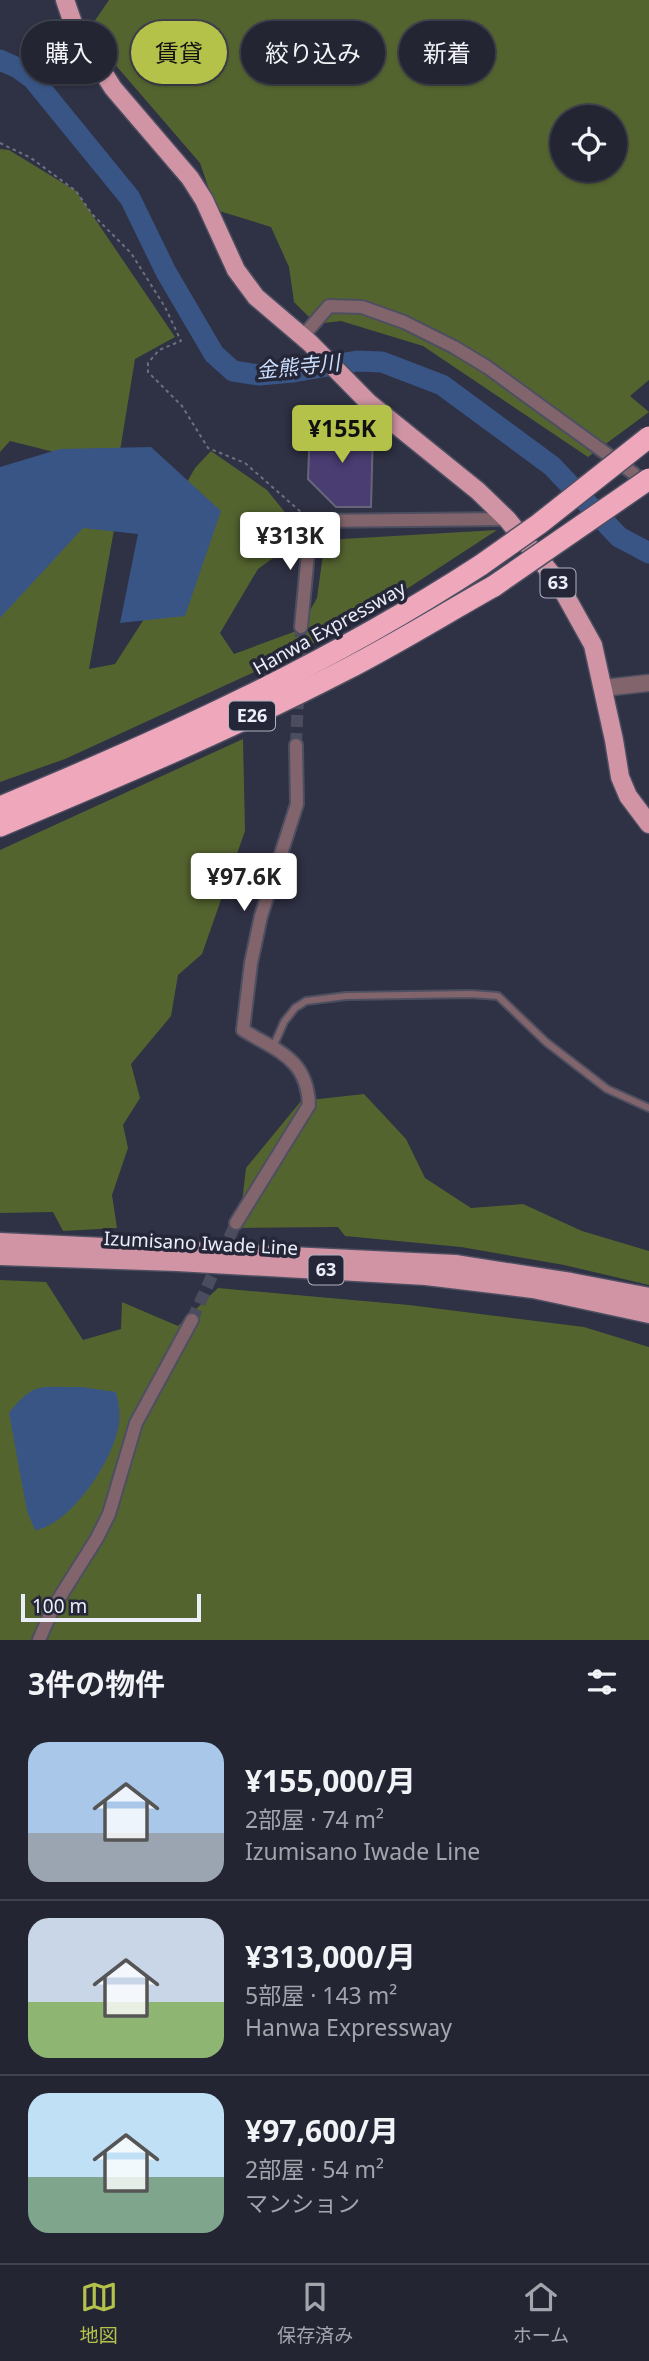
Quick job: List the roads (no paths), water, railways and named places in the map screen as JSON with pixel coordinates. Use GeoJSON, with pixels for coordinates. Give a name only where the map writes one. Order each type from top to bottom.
{"type":"FeatureCollection","features":[{"type":"Feature","properties":{"kind":"highway","name":"Hanwa Expressway"},"geometry":{"type":"LineString","coordinates":[[5,804],[262,691],[373,632],[481,565],[559,509],[649,438]]}},
{"type":"Feature","properties":{"kind":"highway","name":"E26"},"geometry":{"type":"LineString","coordinates":[[0,826],[126,773],[347,669],[494,586],[649,479]]}},
{"type":"Feature","properties":{"kind":"main road","name":"63"},"geometry":{"type":"LineString","coordinates":[[65,0],[74,26],[113,88],[190,178],[243,282],[256,297],[306,339],[369,403],[462,476],[507,520],[558,582],[593,645],[620,777],[628,796],[649,824]]}},
{"type":"Feature","properties":{"kind":"main road","name":"Izumisano Iwade Line"},"geometry":{"type":"LineString","coordinates":[[0,1242],[455,1264],[649,1297]]}},
{"type":"Feature","properties":{"kind":"main road","name":"Izumisano Iwade Line"},"geometry":{"type":"LineString","coordinates":[[0,1256],[177,1262],[426,1276],[533,1289],[649,1314]]}},
{"type":"Feature","properties":{"kind":"street"},"geometry":{"type":"LineString","coordinates":[[306,339],[329,306],[362,307],[404,322],[487,367],[633,473],[649,490]]}},
{"type":"Feature","properties":{"kind":"street"},"geometry":{"type":"LineString","coordinates":[[301,627],[311,521],[507,520]]}},
{"type":"Feature","properties":{"kind":"street"},"geometry":{"type":"LineString","coordinates":[[603,688],[649,682]]}},
{"type":"Feature","properties":{"kind":"street"},"geometry":{"type":"LineString","coordinates":[[236,1223],[309,1105],[308,1085],[299,1069],[273,1047],[243,1030],[251,962],[261,916],[297,804],[296,746]]}},
{"type":"Feature","properties":{"kind":"street"},"geometry":{"type":"LineString","coordinates":[[39,1640],[52,1608],[97,1538],[109,1514],[136,1423],[192,1320]]}},
{"type":"Feature","properties":{"kind":"lane"},"geometry":{"type":"LineString","coordinates":[[273,1047],[289,1015],[306,1001],[360,996],[498,996],[546,1042],[607,1089],[649,1108]]}},
{"type":"Feature","properties":{"kind":"water"},"geometry":{"type":"Polygon","coordinates":[[[151,447],[221,511],[185,616],[120,623],[138,534],[83,528],[0,618],[0,467],[60,449],[151,447]]]}},
{"type":"Feature","properties":{"kind":"water"},"geometry":{"type":"Polygon","coordinates":[[[81,1387],[116,1392],[119,1420],[114,1443],[98,1475],[75,1505],[48,1526],[35,1530],[27,1511],[9,1413],[26,1395],[40,1388],[81,1387]]]}},
{"type":"Feature","properties":{"kind":"waterway","name":"金熊寺川"},"geometry":{"type":"LineString","coordinates":[[0,60],[33,79],[130,198],[166,272],[214,354],[233,371],[259,375],[357,361],[382,362],[442,385],[552,466],[619,537],[649,553]]}},
{"type":"Feature","properties":{"kind":"tunnel"},"geometry":{"type":"LineString","coordinates":[[296,745],[301,627]]}},
{"type":"Feature","properties":{"kind":"tunnel"},"geometry":{"type":"LineString","coordinates":[[192,1320],[236,1223]]}}]}
